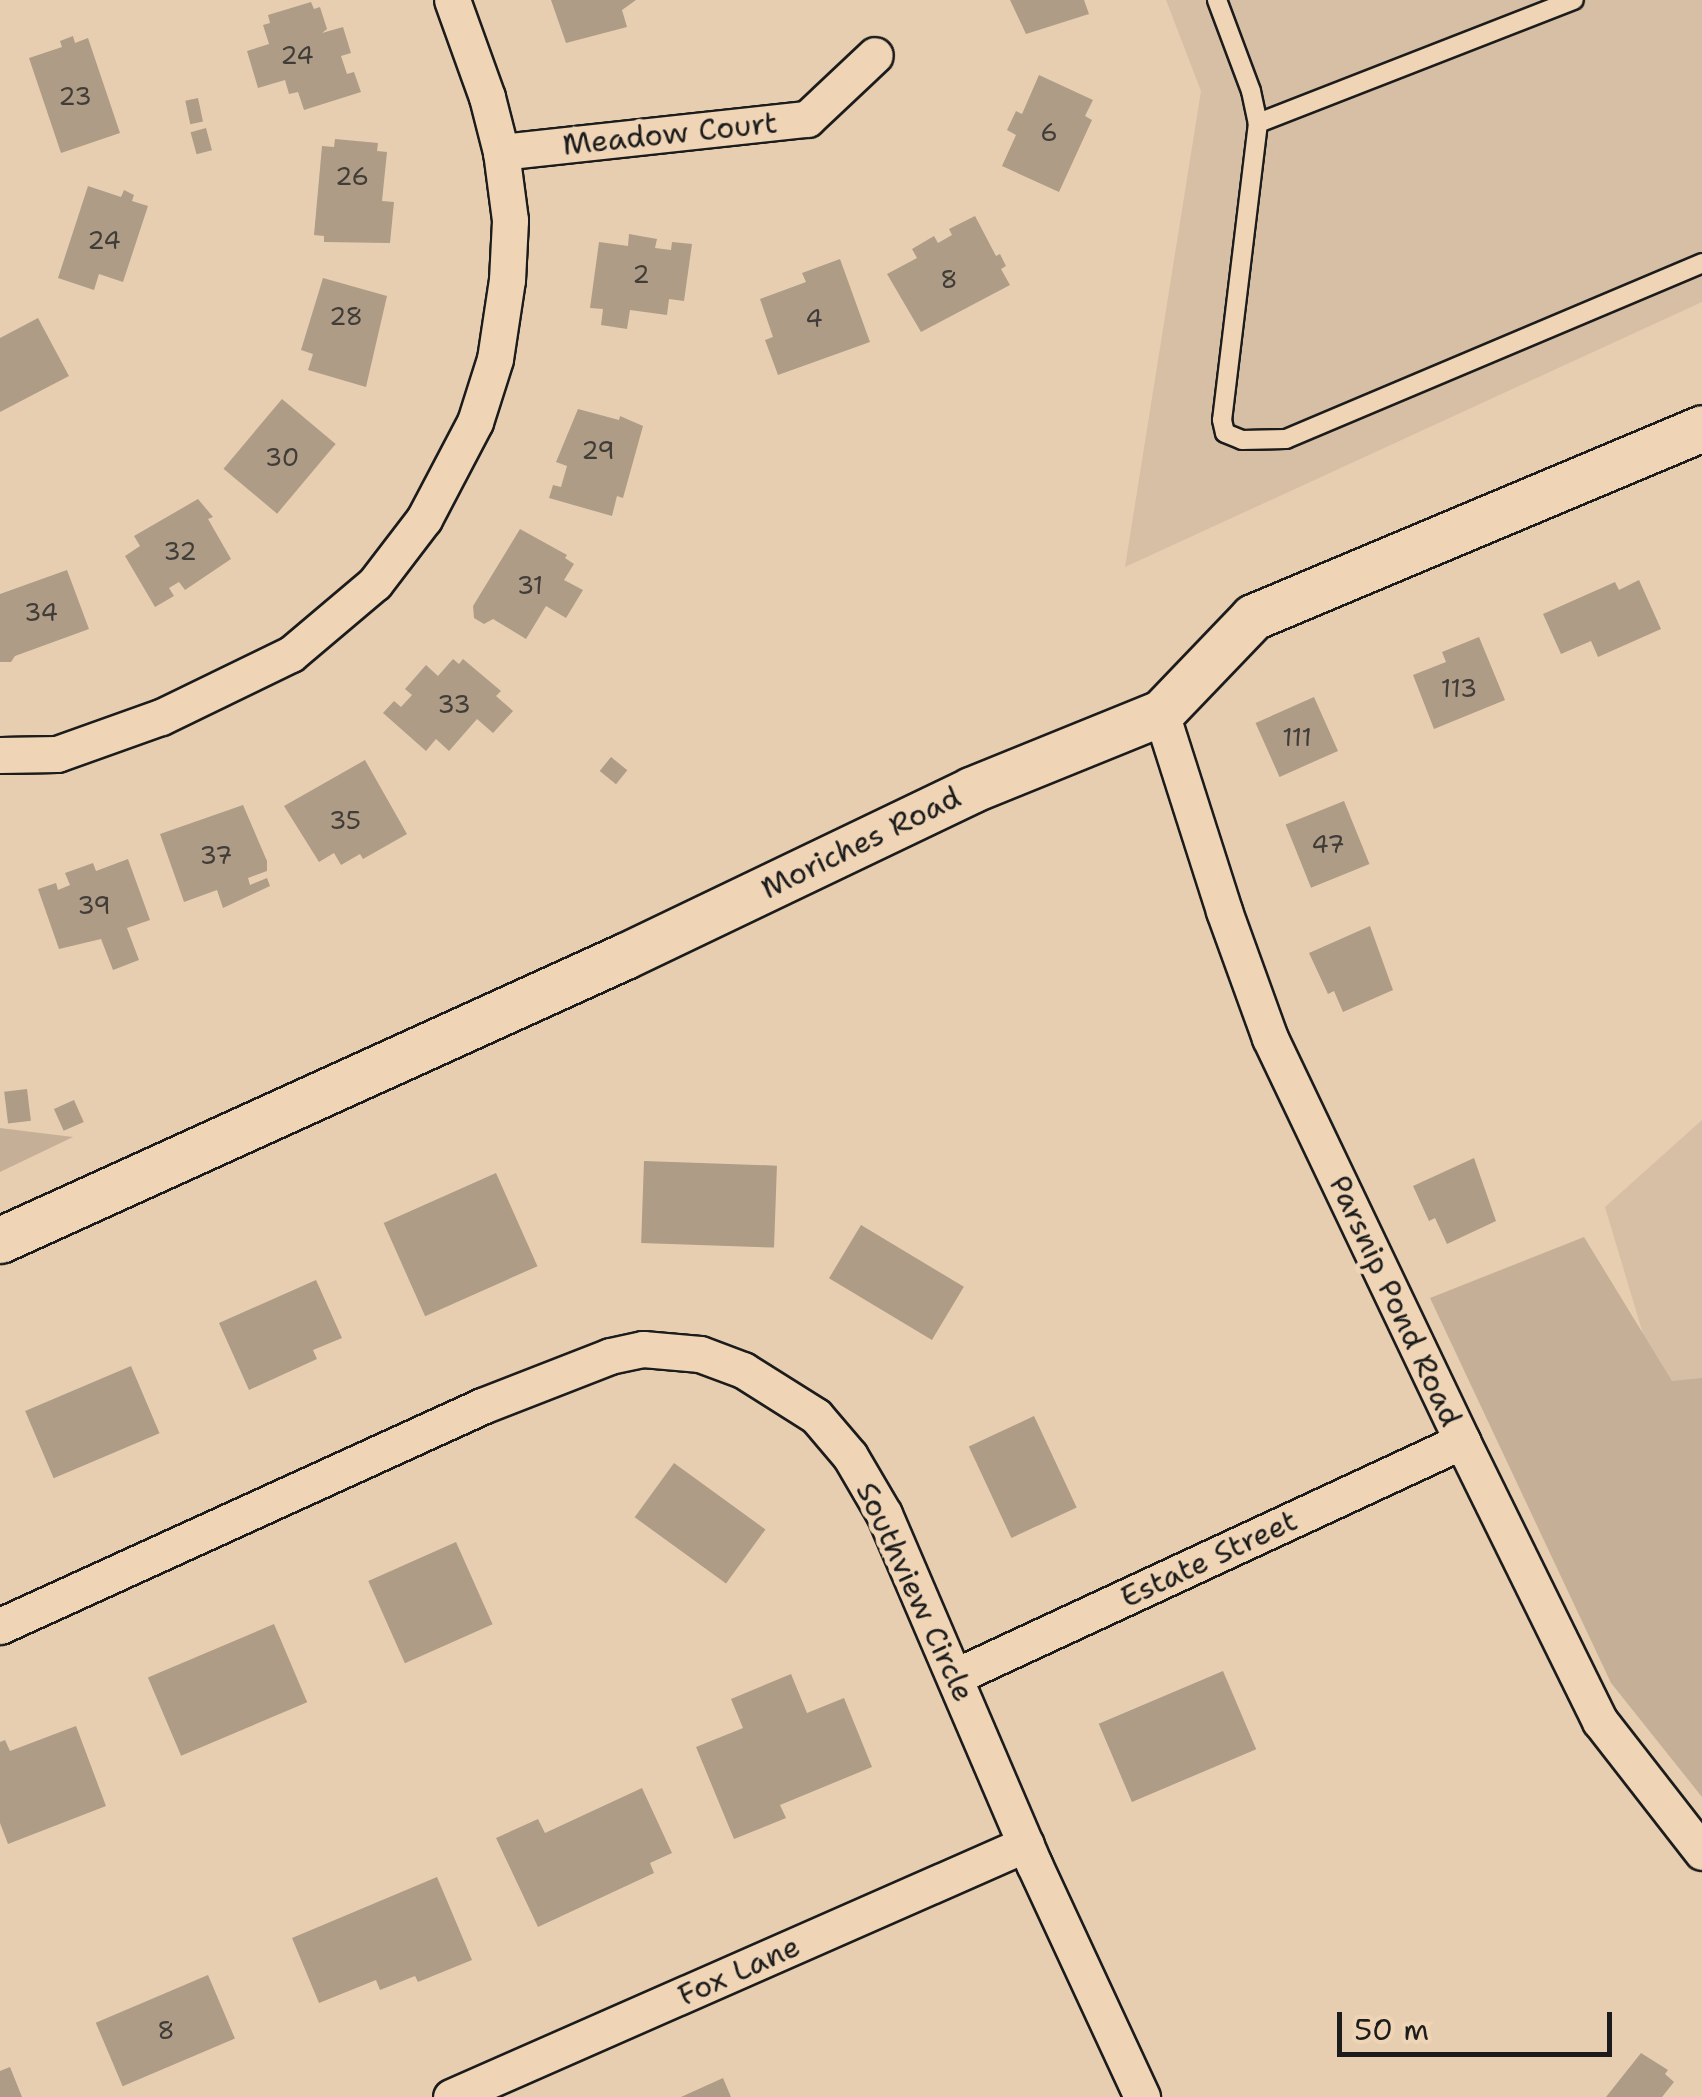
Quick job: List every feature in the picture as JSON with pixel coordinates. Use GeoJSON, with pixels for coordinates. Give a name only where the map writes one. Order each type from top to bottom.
{"type":"FeatureCollection","features":[{"type":"Feature","properties":{"kind":"street"},"geometry":{"type":"LineString","coordinates":[[0,755],[56,754],[162,717],[292,654],[376,583],[424,519],[475,422],[495,359],[507,280],[510,220],[500,152],[487,97],[452,0]]}},
{"type":"Feature","properties":{"kind":"street","name":"Meadow Court"},"geometry":{"type":"LineString","coordinates":[[500,152],[807,119],[875,56]]}},
{"type":"Feature","properties":{"kind":"street","name":"Moriches Road"},"geometry":{"type":"LineString","coordinates":[[0,1240],[625,956],[971,790],[1161,713],[1252,617],[1702,428]]}},
{"type":"Feature","properties":{"kind":"street","name":"Parsnip Pond Road"},"geometry":{"type":"LineString","coordinates":[[1161,713],[1224,912],[1270,1038],[1600,1721],[1702,1852]]}},
{"type":"Feature","properties":{"kind":"street","name":"Southview Circle"},"geometry":{"type":"LineString","coordinates":[[0,1626],[538,1381],[643,1349],[700,1354],[742,1370],[816,1416],[850,1456],[884,1514],[1026,1844],[1142,2097]]}},
{"type":"Feature","properties":{"kind":"street","name":"Estate Street"},"geometry":{"type":"LineString","coordinates":[[956,1676],[1462,1441]]}},
{"type":"Feature","properties":{"kind":"street","name":"Fox Lane"},"geometry":{"type":"LineString","coordinates":[[451,2097],[1026,1844]]}},
{"type":"Feature","properties":{"kind":"lane"},"geometry":{"type":"LineString","coordinates":[[1217,0],[1251,91],[1258,123],[1222,420],[1225,433],[1242,440],[1286,438],[1702,262]]}},
{"type":"Feature","properties":{"kind":"lane"},"geometry":{"type":"LineString","coordinates":[[1258,123],[1574,0]]}},
{"type":"Feature","properties":{"kind":"shaded area"},"geometry":{"type":"Polygon","coordinates":[[[1166,0],[1702,0],[1702,302],[1125,567],[1201,91],[1166,0]]]}},
{"type":"Feature","properties":{"kind":"shaded area"},"geometry":{"type":"Polygon","coordinates":[[[1702,1120],[1702,1531],[1605,1207],[1702,1120]]]}},
{"type":"Feature","properties":{"kind":"shaded area"},"geometry":{"type":"Polygon","coordinates":[[[0,1128],[73,1137],[0,1172],[0,1128]]]}},
{"type":"Feature","properties":{"kind":"shaded area"},"geometry":{"type":"Polygon","coordinates":[[[1584,1237],[1672,1381],[1702,1378],[1702,1797],[1611,1683],[1430,1298],[1584,1237]]]}},
{"type":"Feature","properties":{"kind":"building"},"geometry":{"type":"Polygon","coordinates":[[[551,0],[636,0],[622,10],[627,27],[566,43],[551,0]]]}},
{"type":"Feature","properties":{"kind":"building"},"geometry":{"type":"Polygon","coordinates":[[[1010,0],[1084,0],[1089,14],[1026,34],[1010,0]]]}},
{"type":"Feature","properties":{"kind":"building"},"geometry":{"type":"Polygon","coordinates":[[[311,2],[314,9],[320,7],[327,29],[322,33],[343,27],[351,53],[341,56],[347,74],[354,72],[361,92],[304,110],[298,92],[289,94],[285,80],[258,88],[247,51],[269,44],[263,25],[270,23],[268,15],[311,2]]]}},
{"type":"Feature","properties":{"kind":"building"},"geometry":{"type":"Polygon","coordinates":[[[73,36],[75,43],[88,38],[120,133],[61,153],[29,58],[62,47],[60,41],[73,36]]]}},
{"type":"Feature","properties":{"kind":"building"},"geometry":{"type":"Polygon","coordinates":[[[1039,75],[1093,100],[1085,116],[1092,120],[1059,192],[1002,166],[1016,135],[1007,130],[1016,111],[1022,114],[1039,75]]]}},
{"type":"Feature","properties":{"kind":"building"},"geometry":{"type":"Polygon","coordinates":[[[198,98],[203,121],[190,124],[185,101],[198,98]]]}},
{"type":"Feature","properties":{"kind":"building"},"geometry":{"type":"Polygon","coordinates":[[[206,128],[212,150],[196,154],[191,132],[206,128]]]}},
{"type":"Feature","properties":{"kind":"building"},"geometry":{"type":"Polygon","coordinates":[[[335,139],[378,143],[377,151],[387,152],[382,201],[394,202],[390,243],[324,242],[324,236],[314,235],[322,146],[334,147],[335,139]]]}},
{"type":"Feature","properties":{"kind":"building"},"geometry":{"type":"Polygon","coordinates":[[[88,186],[121,197],[124,190],[134,195],[132,201],[148,206],[123,282],[99,274],[94,290],[58,278],[88,186]]]}},
{"type":"Feature","properties":{"kind":"building"},"geometry":{"type":"Polygon","coordinates":[[[975,216],[996,256],[1000,254],[1006,266],[1001,269],[1010,285],[921,332],[887,274],[917,258],[912,249],[934,236],[938,243],[952,235],[949,229],[975,216]]]}},
{"type":"Feature","properties":{"kind":"building"},"geometry":{"type":"Polygon","coordinates":[[[629,234],[657,239],[655,248],[671,250],[672,242],[692,244],[684,301],[669,299],[667,315],[630,310],[627,329],[601,325],[603,309],[590,308],[599,242],[628,246],[629,234]]]}},
{"type":"Feature","properties":{"kind":"building"},"geometry":{"type":"Polygon","coordinates":[[[840,259],[870,342],[778,375],[765,340],[773,337],[760,299],[806,282],[802,273],[840,259]]]}},
{"type":"Feature","properties":{"kind":"building"},"geometry":{"type":"Polygon","coordinates":[[[323,278],[387,296],[366,387],[308,370],[313,354],[301,350],[323,278]]]}},
{"type":"Feature","properties":{"kind":"building"},"geometry":{"type":"Polygon","coordinates":[[[38,318],[69,376],[0,412],[0,338],[38,318]]]}},
{"type":"Feature","properties":{"kind":"building"},"geometry":{"type":"Polygon","coordinates":[[[282,399],[336,444],[277,514],[224,469],[282,399]]]}},
{"type":"Feature","properties":{"kind":"building"},"geometry":{"type":"Polygon","coordinates":[[[578,409],[619,420],[620,416],[643,426],[623,498],[617,496],[612,516],[549,498],[553,485],[561,487],[567,466],[556,462],[578,409]]]}},
{"type":"Feature","properties":{"kind":"building"},"geometry":{"type":"Polygon","coordinates":[[[198,499],[213,517],[208,519],[231,559],[185,590],[179,582],[169,588],[174,596],[155,607],[125,556],[140,546],[134,536],[198,499]]]}},
{"type":"Feature","properties":{"kind":"building"},"geometry":{"type":"Polygon","coordinates":[[[520,529],[567,555],[565,558],[574,564],[564,580],[583,590],[566,618],[546,606],[526,639],[493,619],[484,624],[474,618],[473,606],[520,529]]]}},
{"type":"Feature","properties":{"kind":"building"},"geometry":{"type":"Polygon","coordinates":[[[67,570],[89,629],[15,656],[11,662],[0,662],[0,594],[67,570]]]}},
{"type":"Feature","properties":{"kind":"building"},"geometry":{"type":"Polygon","coordinates":[[[1639,580],[1661,629],[1598,657],[1591,641],[1561,654],[1543,614],[1615,582],[1619,590],[1639,580]]]}},
{"type":"Feature","properties":{"kind":"building"},"geometry":{"type":"Polygon","coordinates":[[[1479,637],[1505,700],[1434,729],[1413,675],[1446,662],[1442,652],[1479,637]]]}},
{"type":"Feature","properties":{"kind":"building"},"geometry":{"type":"Polygon","coordinates":[[[453,659],[459,664],[463,659],[501,691],[496,696],[513,711],[493,733],[477,719],[449,751],[436,739],[426,751],[383,713],[394,701],[401,707],[412,695],[405,689],[426,665],[438,676],[453,659]]]}},
{"type":"Feature","properties":{"kind":"building"},"geometry":{"type":"Polygon","coordinates":[[[1314,697],[1338,751],[1280,777],[1256,723],[1314,697]]]}},
{"type":"Feature","properties":{"kind":"building"},"geometry":{"type":"Polygon","coordinates":[[[611,757],[627,770],[616,784],[600,771],[611,757]]]}},
{"type":"Feature","properties":{"kind":"building"},"geometry":{"type":"Polygon","coordinates":[[[365,760],[407,834],[363,859],[360,854],[341,865],[334,853],[319,862],[284,806],[365,760]]]}},
{"type":"Feature","properties":{"kind":"building"},"geometry":{"type":"Polygon","coordinates":[[[1344,801],[1369,864],[1311,888],[1286,825],[1344,801]]]}},
{"type":"Feature","properties":{"kind":"building"},"geometry":{"type":"Polygon","coordinates":[[[243,805],[267,861],[267,871],[248,878],[250,885],[267,878],[270,886],[223,908],[217,890],[184,902],[160,834],[243,805]]]}},
{"type":"Feature","properties":{"kind":"building"},"geometry":{"type":"Polygon","coordinates":[[[128,859],[150,920],[127,928],[139,960],[113,970],[101,939],[59,949],[38,889],[56,883],[58,890],[70,885],[65,873],[93,863],[96,871],[128,859]]]}},
{"type":"Feature","properties":{"kind":"building"},"geometry":{"type":"Polygon","coordinates":[[[1370,926],[1393,990],[1343,1012],[1334,991],[1328,994],[1309,953],[1370,926]]]}},
{"type":"Feature","properties":{"kind":"building"},"geometry":{"type":"Polygon","coordinates":[[[27,1089],[31,1121],[8,1124],[4,1092],[27,1089]]]}},
{"type":"Feature","properties":{"kind":"building"},"geometry":{"type":"Polygon","coordinates":[[[74,1100],[84,1122],[64,1131],[54,1109],[74,1100]]]}},
{"type":"Feature","properties":{"kind":"building"},"geometry":{"type":"Polygon","coordinates":[[[1474,1158],[1496,1221],[1447,1244],[1435,1218],[1429,1221],[1413,1186],[1474,1158]]]}},
{"type":"Feature","properties":{"kind":"building"},"geometry":{"type":"Polygon","coordinates":[[[644,1161],[777,1166],[774,1248],[641,1243],[644,1161]]]}},
{"type":"Feature","properties":{"kind":"building"},"geometry":{"type":"Polygon","coordinates":[[[496,1173],[537,1266],[425,1316],[384,1223],[496,1173]]]}},
{"type":"Feature","properties":{"kind":"building"},"geometry":{"type":"Polygon","coordinates":[[[861,1225],[964,1287],[932,1340],[829,1278],[861,1225]]]}},
{"type":"Feature","properties":{"kind":"building"},"geometry":{"type":"Polygon","coordinates":[[[316,1280],[342,1338],[313,1350],[317,1359],[249,1390],[219,1323],[316,1280]]]}},
{"type":"Feature","properties":{"kind":"building"},"geometry":{"type":"Polygon","coordinates":[[[131,1366],[160,1433],[54,1478],[25,1411],[131,1366]]]}},
{"type":"Feature","properties":{"kind":"building"},"geometry":{"type":"Polygon","coordinates":[[[1034,1416],[1077,1508],[1011,1538],[969,1446],[1034,1416]]]}},
{"type":"Feature","properties":{"kind":"building"},"geometry":{"type":"Polygon","coordinates":[[[674,1463],[765,1529],[726,1584],[635,1517],[674,1463]]]}},
{"type":"Feature","properties":{"kind":"building"},"geometry":{"type":"Polygon","coordinates":[[[456,1542],[493,1624],[405,1663],[368,1581],[456,1542]]]}},
{"type":"Feature","properties":{"kind":"building"},"geometry":{"type":"Polygon","coordinates":[[[274,1624],[307,1702],[181,1756],[148,1678],[274,1624]]]}},
{"type":"Feature","properties":{"kind":"building"},"geometry":{"type":"Polygon","coordinates":[[[1223,1671],[1256,1749],[1132,1802],[1099,1724],[1223,1671]]]}},
{"type":"Feature","properties":{"kind":"building"},"geometry":{"type":"Polygon","coordinates":[[[791,1674],[807,1713],[844,1698],[872,1767],[780,1805],[786,1818],[734,1839],[696,1747],[743,1728],[731,1699],[791,1674]]]}},
{"type":"Feature","properties":{"kind":"building"},"geometry":{"type":"Polygon","coordinates":[[[76,1726],[106,1806],[8,1844],[0,1823],[0,1742],[5,1740],[10,1751],[76,1726]]]}},
{"type":"Feature","properties":{"kind":"building"},"geometry":{"type":"Polygon","coordinates":[[[642,1788],[672,1853],[650,1863],[654,1873],[538,1927],[496,1838],[538,1819],[545,1833],[642,1788]]]}},
{"type":"Feature","properties":{"kind":"building"},"geometry":{"type":"Polygon","coordinates":[[[437,1877],[472,1960],[418,1982],[415,1976],[380,1990],[376,1980],[319,2003],[292,1938],[437,1877]]]}},
{"type":"Feature","properties":{"kind":"building"},"geometry":{"type":"Polygon","coordinates":[[[208,1975],[235,2039],[123,2086],[96,2023],[208,1975]]]}},
{"type":"Feature","properties":{"kind":"building"},"geometry":{"type":"Polygon","coordinates":[[[1641,2053],[1668,2070],[1665,2074],[1674,2082],[1662,2097],[1606,2097],[1641,2053]]]}},
{"type":"Feature","properties":{"kind":"building"},"geometry":{"type":"Polygon","coordinates":[[[10,2067],[22,2097],[0,2097],[0,2071],[10,2067]]]}},
{"type":"Feature","properties":{"kind":"building"},"geometry":{"type":"Polygon","coordinates":[[[723,2078],[731,2097],[681,2097],[723,2078]]]}}]}
